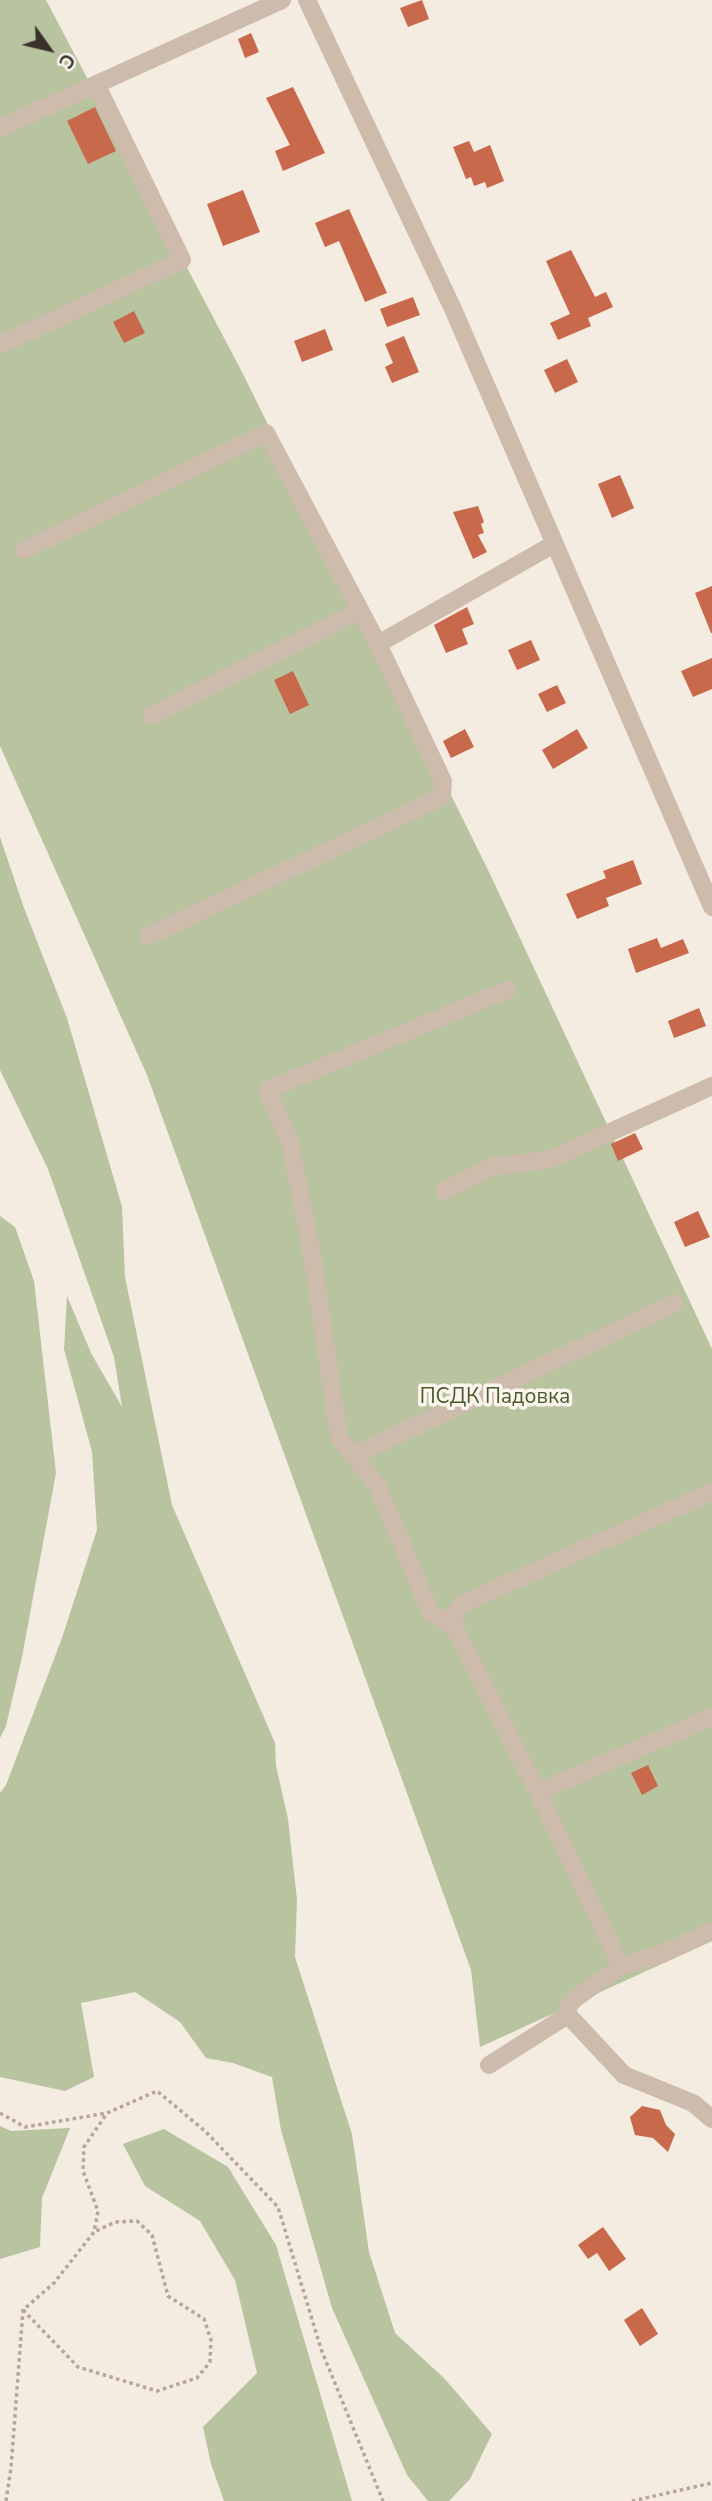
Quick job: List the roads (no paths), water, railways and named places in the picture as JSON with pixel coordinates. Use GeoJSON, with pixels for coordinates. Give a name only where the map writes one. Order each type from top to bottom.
{"type":"FeatureCollection","features":[{"type":"Feature","properties":{"kind":"street"},"geometry":{"type":"LineString","coordinates":[[0,128],[282,0]]}},
{"type":"Feature","properties":{"kind":"street"},"geometry":{"type":"LineString","coordinates":[[307,0],[453,309],[712,907]]}},
{"type":"Feature","properties":{"kind":"street"},"geometry":{"type":"LineString","coordinates":[[0,345],[182,260],[96,84]]}},
{"type":"Feature","properties":{"kind":"street"},"geometry":{"type":"LineString","coordinates":[[24,550],[266,433],[360,610],[443,781],[442,797],[148,936]]}},
{"type":"Feature","properties":{"kind":"street"},"geometry":{"type":"LineString","coordinates":[[377,644],[554,544]]}},
{"type":"Feature","properties":{"kind":"street"},"geometry":{"type":"LineString","coordinates":[[152,715],[360,610]]}},
{"type":"Feature","properties":{"kind":"street"},"geometry":{"type":"LineString","coordinates":[[454,1626],[431,1613],[378,1487],[339,1437],[313,1260],[290,1142],[267,1090],[507,990]]}},
{"type":"Feature","properties":{"kind":"street"},"geometry":{"type":"LineString","coordinates":[[444,1191],[492,1167],[551,1159],[712,1086]]}},
{"type":"Feature","properties":{"kind":"street"},"geometry":{"type":"LineString","coordinates":[[355,1455],[675,1303]]}},
{"type":"Feature","properties":{"kind":"street"},"geometry":{"type":"LineString","coordinates":[[621,1966],[538,1792],[454,1626],[454,1615],[462,1604],[712,1492]]}},
{"type":"Feature","properties":{"kind":"street"},"geometry":{"type":"LineString","coordinates":[[538,1792],[712,1717]]}},
{"type":"Feature","properties":{"kind":"street"},"geometry":{"type":"LineString","coordinates":[[712,1931],[662,1954],[621,1966],[568,2006],[568,2015],[624,2075],[693,2103],[712,2119]]}},
{"type":"Feature","properties":{"kind":"street"},"geometry":{"type":"LineString","coordinates":[[489,2065],[568,2015]]}},
{"type":"Feature","properties":{"kind":"park label","name":"ПСДК Падовка"},"geometry":{"type":"Point","coordinates":[495,1398]}}]}
